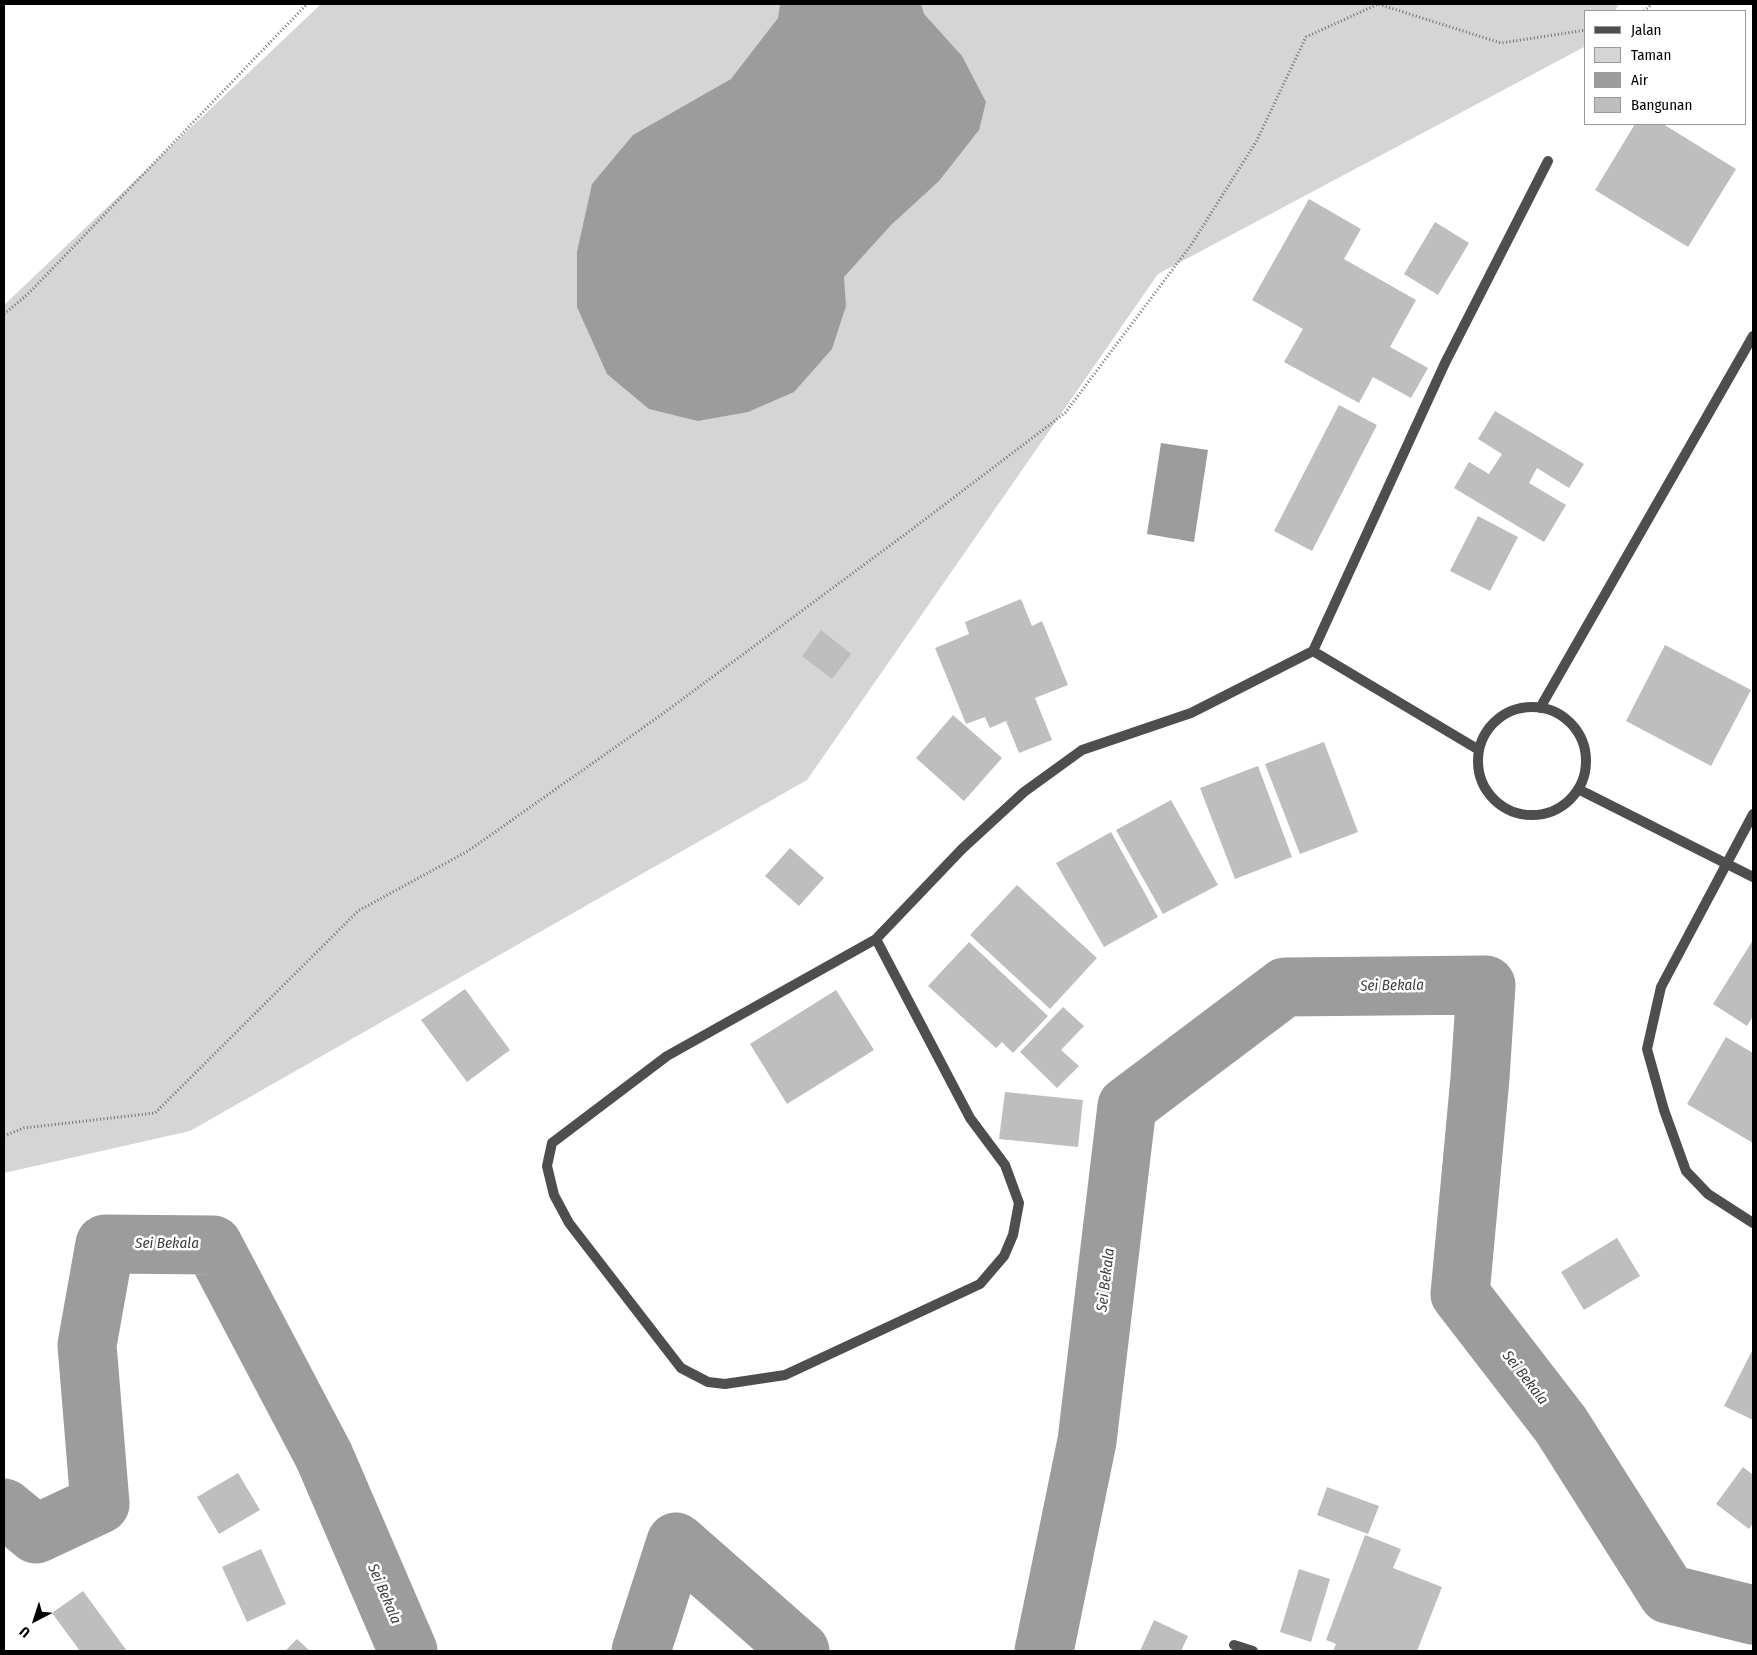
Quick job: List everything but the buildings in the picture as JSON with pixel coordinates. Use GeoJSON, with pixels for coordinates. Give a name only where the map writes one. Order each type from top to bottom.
{"type":"FeatureCollection","features":[{"type":"Feature","properties":{"kind":"street"},"geometry":{"type":"LineString","coordinates":[[876,939],[970,1118],[1005,1164],[1019,1202],[1013,1235],[1004,1256],[980,1284],[785,1375],[725,1384],[708,1382],[681,1368],[569,1223],[554,1195],[547,1166],[552,1143],[667,1056],[876,939],[962,849],[1017,799],[1082,750],[1191,713],[1313,651],[1445,363],[1548,161]]}},
{"type":"Feature","properties":{"kind":"street"},"geometry":{"type":"LineString","coordinates":[[1540,708],[1753,336]]}},
{"type":"Feature","properties":{"kind":"street"},"geometry":{"type":"LineString","coordinates":[[1313,651],[1479,750]]}},
{"type":"Feature","properties":{"kind":"street"},"geometry":{"type":"LineString","coordinates":[[1524,708],[1540,708],[1553,712],[1565,719],[1575,729],[1582,743],[1586,759],[1584,775],[1578,789],[1568,802],[1545,813],[1520,814],[1504,808],[1491,797],[1482,783],[1478,767],[1479,750],[1484,734],[1508,712],[1524,708]]}},
{"type":"Feature","properties":{"kind":"street"},"geometry":{"type":"LineString","coordinates":[[1578,789],[1753,877]]}},
{"type":"Feature","properties":{"kind":"street"},"geometry":{"type":"LineString","coordinates":[[1753,814],[1661,987],[1647,1050],[1664,1110],[1686,1171],[1708,1194],[1753,1223]]}},
{"type":"Feature","properties":{"kind":"street"},"geometry":{"type":"LineString","coordinates":[[1234,1645],[1253,1651]]}},
{"type":"Feature","properties":{"kind":"path"},"geometry":{"type":"LineString","coordinates":[[4,314],[35,287],[307,4]]}},
{"type":"Feature","properties":{"kind":"path"},"geometry":{"type":"LineString","coordinates":[[4,1136],[24,1128],[155,1113],[358,911],[468,851],[661,714],[904,536],[1065,413],[1191,245],[1256,142],[1306,37],[1378,4],[1502,43],[1584,30]]}},
{"type":"Feature","properties":{"kind":"green space"},"geometry":{"type":"Polygon","coordinates":[[[321,4],[1619,4],[1616,10],[1584,10],[1584,47],[1158,274],[807,780],[190,1131],[4,1173],[4,305],[321,4]]]}},
{"type":"Feature","properties":{"kind":"water"},"geometry":{"type":"Polygon","coordinates":[[[780,4],[921,4],[924,14],[962,56],[986,102],[979,130],[939,181],[891,225],[844,277],[846,306],[832,349],[794,392],[748,412],[698,421],[649,409],[607,374],[577,307],[577,252],[592,184],[633,135],[731,79],[778,18],[780,4]]]}},
{"type":"Feature","properties":{"kind":"water"},"geometry":{"type":"Polygon","coordinates":[[[1161,443],[1208,450],[1194,542],[1147,534],[1161,443]]]}},
{"type":"Feature","properties":{"kind":"waterway","name":"Sei Bekala"},"geometry":{"type":"LineString","coordinates":[[1044,1651],[1087,1441],[1127,1106],[1285,987],[1486,985],[1480,1078],[1460,1294],[1561,1425],[1668,1594],[1753,1615]]}},
{"type":"Feature","properties":{"kind":"waterway","name":"Sei Bekala"},"geometry":{"type":"LineString","coordinates":[[4,1508],[36,1534],[100,1504],[87,1345],[105,1244],[213,1245],[324,1456],[408,1651]]}},
{"type":"Feature","properties":{"kind":"waterway","name":"Sei Bekala"},"geometry":{"type":"LineString","coordinates":[[641,1651],[676,1542],[800,1651]]}}]}
